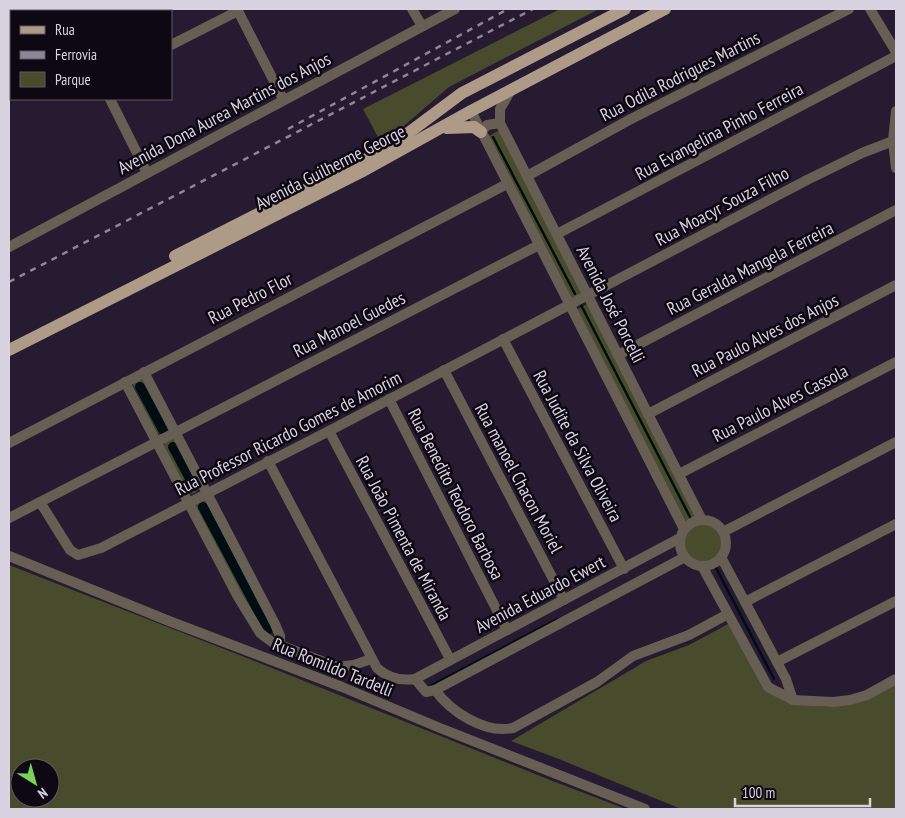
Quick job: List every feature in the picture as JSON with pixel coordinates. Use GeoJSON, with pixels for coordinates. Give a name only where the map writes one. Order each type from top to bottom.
{"type":"FeatureCollection","features":[{"type":"Feature","properties":{"kind":"main road","name":"Avenida Guilherme George"},"geometry":{"type":"LineString","coordinates":[[9,342],[378,152],[404,137],[462,93],[625,9]]}},
{"type":"Feature","properties":{"kind":"main road","name":"Avenida Guilherme George"},"geometry":{"type":"LineString","coordinates":[[9,350],[361,172],[470,111],[665,9]]}},
{"type":"Feature","properties":{"kind":"main road"},"geometry":{"type":"LineString","coordinates":[[470,111],[465,102],[466,97],[501,73]]}},
{"type":"Feature","properties":{"kind":"main road"},"geometry":{"type":"LineString","coordinates":[[437,131],[451,127],[468,126],[474,127],[481,132]]}},
{"type":"Feature","properties":{"kind":"street"},"geometry":{"type":"LineString","coordinates":[[412,9],[422,26]]}},
{"type":"Feature","properties":{"kind":"street","name":"Avenida Dona Aurea Martins dos Anjos"},"geometry":{"type":"LineString","coordinates":[[9,245],[455,9]]}},
{"type":"Feature","properties":{"kind":"street","name":"Rua Odila Rodrigues Martins"},"geometry":{"type":"LineString","coordinates":[[527,176],[631,119],[849,9]]}},
{"type":"Feature","properties":{"kind":"street"},"geometry":{"type":"LineString","coordinates":[[870,9],[896,54]]}},
{"type":"Feature","properties":{"kind":"street"},"geometry":{"type":"LineString","coordinates":[[172,44],[237,10],[283,100]]}},
{"type":"Feature","properties":{"kind":"street","name":"Rua Evangelina Pinho Ferreira"},"geometry":{"type":"LineString","coordinates":[[557,234],[896,54]]}},
{"type":"Feature","properties":{"kind":"street"},"geometry":{"type":"LineString","coordinates":[[481,132],[487,125],[500,123],[500,108],[511,90]]}},
{"type":"Feature","properties":{"kind":"street"},"geometry":{"type":"LineString","coordinates":[[111,100],[147,172]]}},
{"type":"Feature","properties":{"kind":"street"},"geometry":{"type":"LineString","coordinates":[[470,111],[569,304],[682,534],[681,551],[695,565],[702,566],[713,564],[725,548],[723,532],[715,524],[702,520],[694,522],[682,534]]}},
{"type":"Feature","properties":{"kind":"street"},"geometry":{"type":"LineString","coordinates":[[896,111],[893,142],[896,168]]}},
{"type":"Feature","properties":{"kind":"street","name":"Avenida José Porcelli"},"geometry":{"type":"LineString","coordinates":[[500,123],[702,520]]}},
{"type":"Feature","properties":{"kind":"street","name":"Rua Moacyr Souza Filho"},"geometry":{"type":"LineString","coordinates":[[569,304],[862,153],[893,142]]}},
{"type":"Feature","properties":{"kind":"street","name":"Rua Pedro Flor"},"geometry":{"type":"LineString","coordinates":[[9,442],[507,184]]}},
{"type":"Feature","properties":{"kind":"street","name":"Rua Geralda Mangela Ferreira"},"geometry":{"type":"LineString","coordinates":[[618,355],[896,210]]}},
{"type":"Feature","properties":{"kind":"street","name":"Rua Manoel Guedes"},"geometry":{"type":"LineString","coordinates":[[9,518],[539,245]]}},
{"type":"Feature","properties":{"kind":"street","name":"Rua Paulo Alves dos Anjos"},"geometry":{"type":"LineString","coordinates":[[648,414],[896,285]]}},
{"type":"Feature","properties":{"kind":"street","name":"Rua Professor Ricardo Gomes de Amorim"},"geometry":{"type":"LineString","coordinates":[[40,502],[70,550],[78,555],[101,548],[329,431],[569,304]]}},
{"type":"Feature","properties":{"kind":"street","name":"Rua Judite da Silva Oliveira"},"geometry":{"type":"LineString","coordinates":[[503,339],[624,569]]}},
{"type":"Feature","properties":{"kind":"street","name":"Rua Paulo Alves Cassola"},"geometry":{"type":"LineString","coordinates":[[679,474],[896,362]]}},
{"type":"Feature","properties":{"kind":"street","name":"Rua manoel Chacon Moriel"},"geometry":{"type":"LineString","coordinates":[[444,370],[564,600]]}},
{"type":"Feature","properties":{"kind":"street"},"geometry":{"type":"LineString","coordinates":[[144,372],[276,624],[280,636],[280,645]]}},
{"type":"Feature","properties":{"kind":"street"},"geometry":{"type":"LineString","coordinates":[[125,382],[256,629],[266,638],[280,645],[337,667],[344,668],[371,658]]}},
{"type":"Feature","properties":{"kind":"street","name":"Rua Benedito Teodoro Barbosa"},"geometry":{"type":"LineString","coordinates":[[389,399],[507,630]]}},
{"type":"Feature","properties":{"kind":"street","name":"Rua João Pimenta de Miranda"},"geometry":{"type":"LineString","coordinates":[[329,431],[450,659]]}},
{"type":"Feature","properties":{"kind":"street"},"geometry":{"type":"LineString","coordinates":[[723,532],[896,442]]}},
{"type":"Feature","properties":{"kind":"street"},"geometry":{"type":"LineString","coordinates":[[268,462],[371,658],[383,674],[403,680],[415,679],[426,692],[435,690],[446,704],[459,714],[476,722],[498,729],[513,728],[597,682],[633,656],[689,635],[728,614]]}},
{"type":"Feature","properties":{"kind":"street"},"geometry":{"type":"LineString","coordinates":[[745,602],[896,524]]}},
{"type":"Feature","properties":{"kind":"street","name":"Avenida Eduardo Ewert"},"geometry":{"type":"LineString","coordinates":[[415,679],[624,569],[682,534]]}},
{"type":"Feature","properties":{"kind":"street","name":"Rua Romildo Tardelli"},"geometry":{"type":"LineString","coordinates":[[9,556],[645,809]]}},
{"type":"Feature","properties":{"kind":"street","name":"Avenida Eduardo Ewert"},"geometry":{"type":"LineString","coordinates":[[435,690],[685,557]]}},
{"type":"Feature","properties":{"kind":"street"},"geometry":{"type":"LineString","coordinates":[[720,557],[786,679],[793,700]]}},
{"type":"Feature","properties":{"kind":"street"},"geometry":{"type":"LineString","coordinates":[[702,566],[768,687],[793,700],[826,702],[850,700],[896,680]]}},
{"type":"Feature","properties":{"kind":"street"},"geometry":{"type":"LineString","coordinates":[[777,662],[896,601]]}},
{"type":"Feature","properties":{"kind":"street"},"geometry":{"type":"LineString","coordinates":[[768,687],[781,684],[786,679]]}},
{"type":"Feature","properties":{"kind":"green space"},"geometry":{"type":"Polygon","coordinates":[[[560,9],[599,9],[449,87],[392,136],[381,143],[363,109],[560,9]]]}},
{"type":"Feature","properties":{"kind":"green space"},"geometry":{"type":"Polygon","coordinates":[[[500,130],[583,293],[572,299],[487,137],[500,130]]]}},
{"type":"Feature","properties":{"kind":"green space"},"geometry":{"type":"Polygon","coordinates":[[[587,304],[697,517],[686,522],[576,310],[587,304]]]}},
{"type":"Feature","properties":{"kind":"green space"},"geometry":{"type":"Polygon","coordinates":[[[141,379],[144,380],[169,429],[160,435],[133,385],[134,382],[141,379]]]}},
{"type":"Feature","properties":{"kind":"green space"},"geometry":{"type":"Polygon","coordinates":[[[172,439],[176,440],[200,488],[195,493],[191,494],[187,491],[164,446],[165,442],[172,439]]]}},
{"type":"Feature","properties":{"kind":"green space"},"geometry":{"type":"Polygon","coordinates":[[[202,500],[206,500],[273,627],[269,633],[262,633],[196,509],[196,505],[202,500]]]}},
{"type":"Feature","properties":{"kind":"green space"},"geometry":{"type":"Polygon","coordinates":[[[703,523],[717,529],[723,543],[717,557],[703,563],[689,557],[683,543],[689,529],[703,523]]]}},
{"type":"Feature","properties":{"kind":"green space"},"geometry":{"type":"Polygon","coordinates":[[[9,565],[247,658],[626,809],[9,809],[9,565]]]}},
{"type":"Feature","properties":{"kind":"green space"},"geometry":{"type":"Polygon","coordinates":[[[728,624],[765,690],[788,703],[827,707],[852,703],[896,683],[896,809],[681,809],[511,741],[646,661],[689,645],[728,624]]]}},
{"type":"Feature","properties":{"kind":"waterway"},"geometry":{"type":"LineString","coordinates":[[493,137],[575,294]]}},
{"type":"Feature","properties":{"kind":"waterway"},"geometry":{"type":"LineString","coordinates":[[581,305],[690,517]]}},
{"type":"Feature","properties":{"kind":"waterway"},"geometry":{"type":"LineString","coordinates":[[140,387],[163,430]]}},
{"type":"Feature","properties":{"kind":"waterway"},"geometry":{"type":"LineString","coordinates":[[173,447],[194,486]]}},
{"type":"Feature","properties":{"kind":"waterway"},"geometry":{"type":"LineString","coordinates":[[203,507],[268,629]]}},
{"type":"Feature","properties":{"kind":"waterway"},"geometry":{"type":"LineString","coordinates":[[716,568],[774,679]]}},
{"type":"Feature","properties":{"kind":"waterway"},"geometry":{"type":"LineString","coordinates":[[430,686],[557,619]]}},
{"type":"Feature","properties":{"kind":"railway"},"geometry":{"type":"LineString","coordinates":[[288,129],[508,9]]}},
{"type":"Feature","properties":{"kind":"railway"},"geometry":{"type":"LineString","coordinates":[[9,282],[533,9]]}}]}
